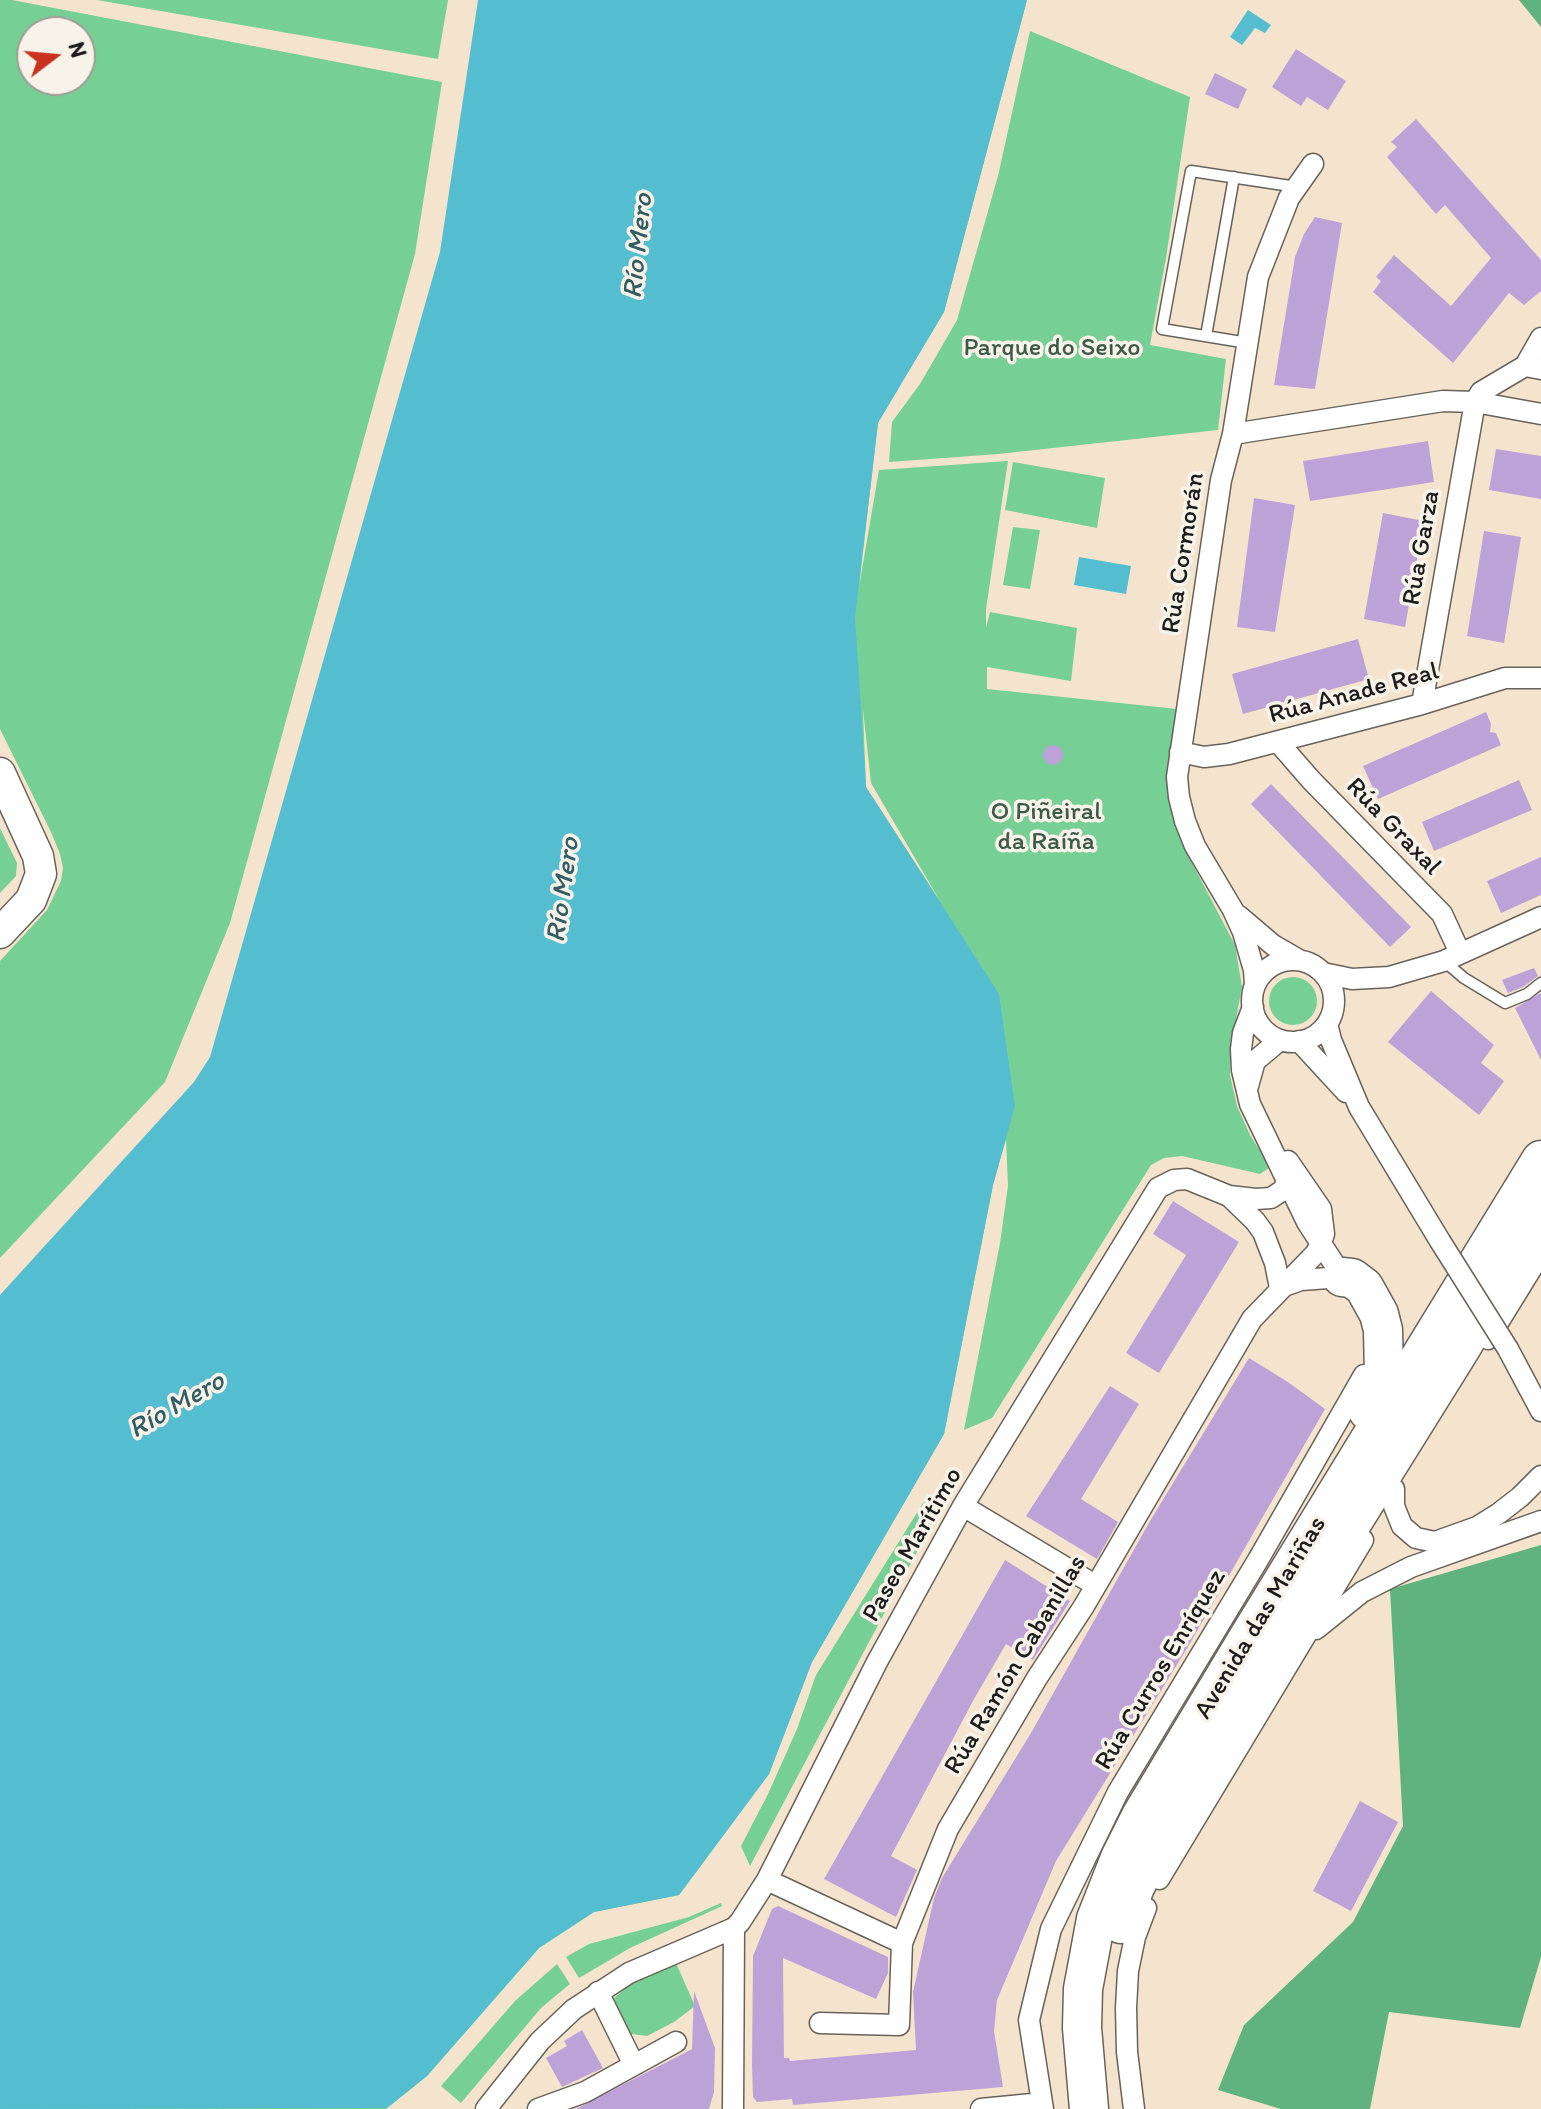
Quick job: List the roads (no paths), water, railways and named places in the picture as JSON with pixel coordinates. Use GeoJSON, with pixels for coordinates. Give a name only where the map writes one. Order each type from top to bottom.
{"type":"FeatureCollection","features":[{"type":"Feature","properties":{"kind":"highway","name":"Avenida das Mariñas"},"geometry":{"type":"LineString","coordinates":[[1089,2109],[1082,2028],[1088,1952],[1103,1898],[1141,1816],[1541,1160]]}},
{"type":"Feature","properties":{"kind":"highway","name":"Avenida das Mariñas"},"geometry":{"type":"LineString","coordinates":[[1114,2109],[1106,2004],[1117,1939],[1135,1887],[1256,1677],[1461,1348],[1541,1211]]}},
{"type":"Feature","properties":{"kind":"highway"},"geometry":{"type":"LineString","coordinates":[[1248,1638],[1268,1584],[1290,1541],[1372,1405],[1384,1376],[1386,1355],[1379,1314],[1364,1287],[1352,1278],[1342,1277]]}},
{"type":"Feature","properties":{"kind":"street","name":"Rúa Cormorán"},"geometry":{"type":"LineString","coordinates":[[1255,985],[1247,945],[1233,910],[1195,846],[1185,821],[1179,797],[1180,752],[1221,480],[1233,434],[1258,277],[1289,198],[1313,164]]}},
{"type":"Feature","properties":{"kind":"street"},"geometry":{"type":"LineString","coordinates":[[1475,402],[1481,392],[1533,367],[1541,338]]}},
{"type":"Feature","properties":{"kind":"street"},"geometry":{"type":"LineString","coordinates":[[1233,434],[1443,401],[1475,402],[1541,414]]}},
{"type":"Feature","properties":{"kind":"street","name":"Rúa Garza"},"geometry":{"type":"LineString","coordinates":[[1422,704],[1475,402]]}},
{"type":"Feature","properties":{"kind":"street","name":"Rúa Anade Real"},"geometry":{"type":"LineString","coordinates":[[1180,752],[1216,756],[1422,704],[1505,678],[1541,678]]}},
{"type":"Feature","properties":{"kind":"street","name":"Rúa Graxal"},"geometry":{"type":"LineString","coordinates":[[1278,742],[1442,914],[1452,957]]}},
{"type":"Feature","properties":{"kind":"street"},"geometry":{"type":"LineString","coordinates":[[0,773],[38,856],[41,874],[31,900],[0,933]]}},
{"type":"Feature","properties":{"kind":"street","name":"Rúa Cormorán"},"geometry":{"type":"LineString","coordinates":[[1233,910],[1251,928],[1299,960]]}},
{"type":"Feature","properties":{"kind":"street"},"geometry":{"type":"LineString","coordinates":[[1247,1090],[1255,1061],[1289,1041],[1315,1036],[1330,1017],[1360,991],[1389,977],[1452,957],[1541,917]]}},
{"type":"Feature","properties":{"kind":"street"},"geometry":{"type":"LineString","coordinates":[[1320,1245],[1324,1234],[1321,1209],[1263,1130],[1250,1104],[1241,1049],[1247,1019],[1253,1007],[1255,985],[1278,963],[1299,960],[1323,973],[1333,990],[1331,1040],[1359,1107],[1536,1394],[1541,1411]]}},
{"type":"Feature","properties":{"kind":"street"},"geometry":{"type":"LineString","coordinates":[[1323,973],[1352,979],[1389,977]]}},
{"type":"Feature","properties":{"kind":"street"},"geometry":{"type":"LineString","coordinates":[[1253,1007],[1261,1027],[1289,1041],[1359,1107]]}},
{"type":"Feature","properties":{"kind":"street","name":"Rúa Curros Enríquez"},"geometry":{"type":"LineString","coordinates":[[1043,2106],[1029,2020],[1051,1929],[1118,1792],[1362,1381],[1369,1358],[1366,1318],[1320,1245],[1263,1130]]}},
{"type":"Feature","properties":{"kind":"street","name":"Paseo Marítimo"},"geometry":{"type":"LineString","coordinates":[[734,1928],[767,1880],[877,1662],[963,1506],[1158,1188],[1174,1180],[1187,1179],[1229,1196],[1271,1198],[1283,1190],[1287,1182]]}},
{"type":"Feature","properties":{"kind":"street"},"geometry":{"type":"LineString","coordinates":[[1229,1196],[1263,1232],[1275,1263],[1280,1288],[1301,1280],[1342,1277]]}},
{"type":"Feature","properties":{"kind":"street","name":"Rúa Ramón Cabanillas"},"geometry":{"type":"LineString","coordinates":[[820,2023],[899,2025],[902,1943],[948,1829],[1252,1319],[1316,1253],[1320,1245]]}},
{"type":"Feature","properties":{"kind":"street"},"geometry":{"type":"LineString","coordinates":[[1134,2109],[1127,2052],[1128,1971],[1135,1937],[1164,1870],[1541,1253]]}},
{"type":"Feature","properties":{"kind":"street"},"geometry":{"type":"LineString","coordinates":[[1394,1489],[1394,1506],[1402,1526],[1416,1538],[1435,1542],[1466,1531],[1498,1514],[1541,1476]]}},
{"type":"Feature","properties":{"kind":"street"},"geometry":{"type":"LineString","coordinates":[[963,1506],[1095,1585]]}},
{"type":"Feature","properties":{"kind":"street"},"geometry":{"type":"LineString","coordinates":[[1287,1667],[1319,1626],[1362,1592],[1411,1567],[1541,1521]]}},
{"type":"Feature","properties":{"kind":"street"},"geometry":{"type":"LineString","coordinates":[[767,1880],[902,1943]]}},
{"type":"Feature","properties":{"kind":"street"},"geometry":{"type":"LineString","coordinates":[[486,2109],[540,2041],[574,2009],[629,1973],[734,1928],[733,2109]]}},
{"type":"Feature","properties":{"kind":"street"},"geometry":{"type":"LineString","coordinates":[[598,1992],[634,2065]]}},
{"type":"Feature","properties":{"kind":"street"},"geometry":{"type":"LineString","coordinates":[[538,2109],[585,2092],[676,2042]]}},
{"type":"Feature","properties":{"kind":"street"},"geometry":{"type":"LineString","coordinates":[[981,2109],[1043,2106]]}},
{"type":"Feature","properties":{"kind":"lane"},"geometry":{"type":"LineString","coordinates":[[1249,343],[1162,329],[1191,171],[1297,187]]}},
{"type":"Feature","properties":{"kind":"lane"},"geometry":{"type":"LineString","coordinates":[[1206,336],[1234,177]]}},
{"type":"Feature","properties":{"kind":"lane"},"geometry":{"type":"LineString","coordinates":[[1452,957],[1464,978],[1505,1003],[1527,994],[1541,983]]}},
{"type":"Feature","properties":{"kind":"water","name":"Río Mero"},"geometry":{"type":"Polygon","coordinates":[[[478,0],[1027,0],[944,312],[878,423],[855,617],[866,787],[999,994],[1015,1106],[993,1185],[944,1434],[812,1662],[769,1774],[679,1895],[594,1912],[539,1948],[427,2076],[387,2108],[0,2109],[0,1295],[194,1082],[210,1057],[440,252],[478,0]]]}},
{"type":"Feature","properties":{"kind":"water"},"geometry":{"type":"Polygon","coordinates":[[[1248,10],[1271,25],[1265,33],[1255,28],[1242,45],[1230,37],[1248,10]]]}},
{"type":"Feature","properties":{"kind":"water"},"geometry":{"type":"Polygon","coordinates":[[[1079,557],[1131,566],[1126,594],[1074,585],[1079,557]]]}},
{"type":"Feature","properties":{"kind":"park label","name":"Parque do Seixo"},"geometry":{"type":"Point","coordinates":[1052,348]}},
{"type":"Feature","properties":{"kind":"park label","name":"O Piñeiral da Raíña"},"geometry":{"type":"Point","coordinates":[1046,827]}}]}
